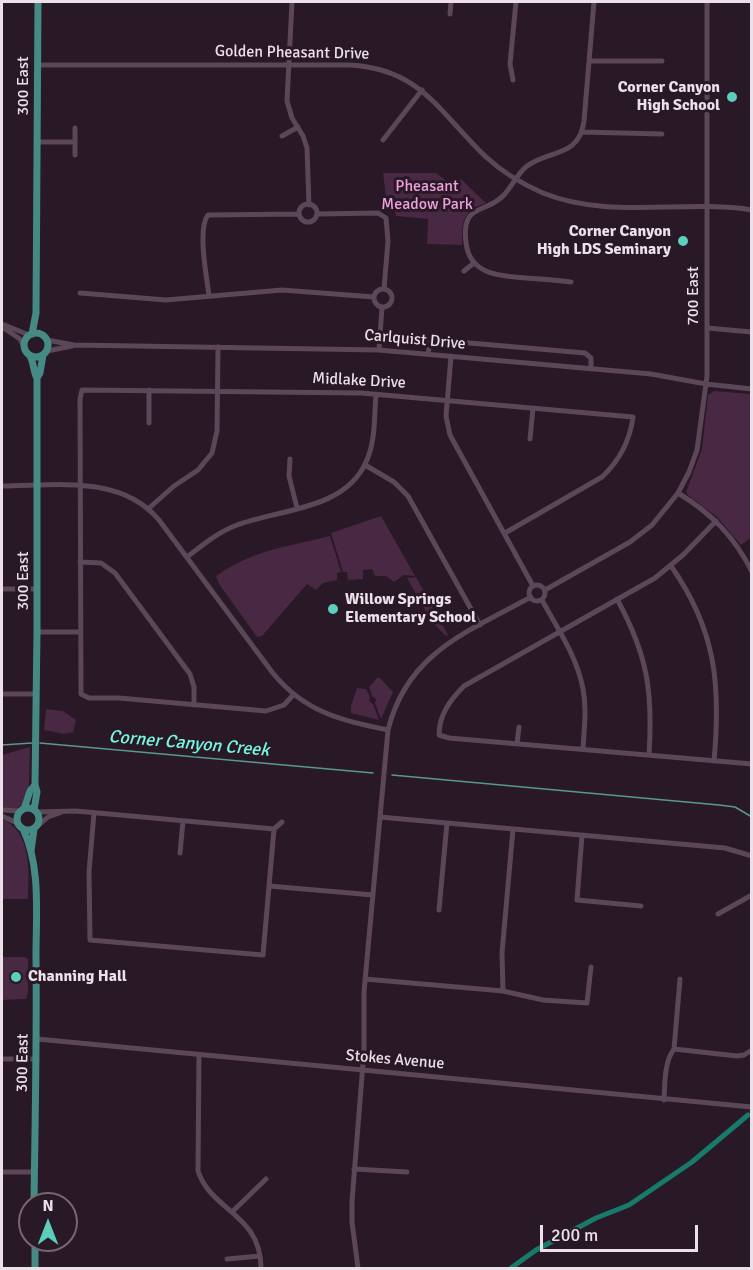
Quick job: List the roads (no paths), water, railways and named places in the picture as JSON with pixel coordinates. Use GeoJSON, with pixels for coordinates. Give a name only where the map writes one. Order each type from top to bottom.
{"type":"FeatureCollection","features":[{"type":"Feature","properties":{"kind":"main road","name":"300 East"},"geometry":{"type":"LineString","coordinates":[[31,334],[36,313],[38,2]]}},
{"type":"Feature","properties":{"kind":"main road","name":"300 East"},"geometry":{"type":"LineString","coordinates":[[36,313],[45,337]]}},
{"type":"Feature","properties":{"kind":"main road"},"geometry":{"type":"LineString","coordinates":[[31,334],[45,337],[48,346],[45,353],[36,357],[30,356],[24,346],[25,340],[31,334]]}},
{"type":"Feature","properties":{"kind":"main road","name":"300 East"},"geometry":{"type":"LineString","coordinates":[[37,378],[45,353]]}},
{"type":"Feature","properties":{"kind":"main road","name":"300 East"},"geometry":{"type":"LineString","coordinates":[[22,810],[34,785],[36,747],[37,378],[34,362],[30,356]]}},
{"type":"Feature","properties":{"kind":"main road","name":"300 East"},"geometry":{"type":"LineString","coordinates":[[34,785],[37,792],[36,811]]}},
{"type":"Feature","properties":{"kind":"main road"},"geometry":{"type":"LineString","coordinates":[[22,810],[36,811],[40,818],[37,827],[29,831],[20,826],[17,816],[22,810]]}},
{"type":"Feature","properties":{"kind":"main road","name":"300 East"},"geometry":{"type":"LineString","coordinates":[[20,826],[31,851],[35,886],[37,1059],[34,1192]]}},
{"type":"Feature","properties":{"kind":"main road","name":"300 East"},"geometry":{"type":"LineString","coordinates":[[31,851],[37,827]]}},
{"type":"Feature","properties":{"kind":"main road"},"geometry":{"type":"LineString","coordinates":[[34,1252],[35,1269]]}},
{"type":"Feature","properties":{"kind":"street"},"geometry":{"type":"LineString","coordinates":[[292,2],[288,106],[307,148],[309,205]]}},
{"type":"Feature","properties":{"kind":"street"},"geometry":{"type":"LineString","coordinates":[[450,14],[451,2]]}},
{"type":"Feature","properties":{"kind":"street"},"geometry":{"type":"LineString","coordinates":[[513,80],[510,64],[516,2]]}},
{"type":"Feature","properties":{"kind":"street"},"geometry":{"type":"LineString","coordinates":[[572,282],[493,275],[474,263],[466,244],[468,219],[476,209],[499,199],[530,165],[571,147],[582,132],[594,2]]}},
{"type":"Feature","properties":{"kind":"street","name":"700 East"},"geometry":{"type":"LineString","coordinates":[[545,590],[636,538],[661,516],[678,494],[697,450],[706,384],[706,2]]}},
{"type":"Feature","properties":{"kind":"street"},"geometry":{"type":"LineString","coordinates":[[589,61],[662,62]]}},
{"type":"Feature","properties":{"kind":"street","name":"Golden Pheasant Drive"},"geometry":{"type":"LineString","coordinates":[[37,65],[350,65],[375,68],[398,75],[422,90],[485,156],[516,180],[556,198],[594,206],[752,210]]}},
{"type":"Feature","properties":{"kind":"street"},"geometry":{"type":"LineString","coordinates":[[383,140],[422,90]]}},
{"type":"Feature","properties":{"kind":"street"},"geometry":{"type":"LineString","coordinates":[[282,136],[298,127]]}},
{"type":"Feature","properties":{"kind":"street"},"geometry":{"type":"LineString","coordinates":[[75,128],[75,155]]}},
{"type":"Feature","properties":{"kind":"street"},"geometry":{"type":"LineString","coordinates":[[582,132],[662,134]]}},
{"type":"Feature","properties":{"kind":"street"},"geometry":{"type":"LineString","coordinates":[[38,142],[75,142]]}},
{"type":"Feature","properties":{"kind":"street"},"geometry":{"type":"LineString","coordinates":[[309,205],[315,207],[317,214],[314,220],[307,222],[299,214],[302,207],[309,205]]}},
{"type":"Feature","properties":{"kind":"street"},"geometry":{"type":"LineString","coordinates":[[317,214],[378,213],[386,218],[388,241],[384,289]]}},
{"type":"Feature","properties":{"kind":"street"},"geometry":{"type":"LineString","coordinates":[[209,296],[204,250],[204,222],[207,217],[215,214],[299,214]]}},
{"type":"Feature","properties":{"kind":"street"},"geometry":{"type":"LineString","coordinates":[[464,271],[474,263]]}},
{"type":"Feature","properties":{"kind":"street"},"geometry":{"type":"LineString","coordinates":[[384,289],[390,293],[392,300],[382,307],[376,304],[374,297],[377,291],[384,289]]}},
{"type":"Feature","properties":{"kind":"street"},"geometry":{"type":"LineString","coordinates":[[80,293],[166,300],[282,290],[374,297]]}},
{"type":"Feature","properties":{"kind":"street"},"geometry":{"type":"LineString","coordinates":[[379,350],[382,307]]}},
{"type":"Feature","properties":{"kind":"street"},"geometry":{"type":"LineString","coordinates":[[2,325],[31,334]]}},
{"type":"Feature","properties":{"kind":"street"},"geometry":{"type":"LineString","coordinates":[[2,325],[20,339],[24,346]]}},
{"type":"Feature","properties":{"kind":"street"},"geometry":{"type":"LineString","coordinates":[[707,328],[752,332]]}},
{"type":"Feature","properties":{"kind":"street","name":"Carlquist Drive"},"geometry":{"type":"LineString","coordinates":[[45,337],[74,345],[379,350],[659,375],[706,384],[752,389]]}},
{"type":"Feature","properties":{"kind":"street"},"geometry":{"type":"LineString","coordinates":[[428,354],[430,342],[435,340],[585,353],[591,358],[591,369]]}},
{"type":"Feature","properties":{"kind":"street","name":"Carlquist Drive"},"geometry":{"type":"LineString","coordinates":[[45,353],[74,345]]}},
{"type":"Feature","properties":{"kind":"street"},"geometry":{"type":"LineString","coordinates":[[148,509],[165,493],[204,465],[212,453],[216,439],[218,347]]}},
{"type":"Feature","properties":{"kind":"street"},"geometry":{"type":"LineString","coordinates":[[451,356],[447,423],[450,435],[533,586]]}},
{"type":"Feature","properties":{"kind":"street","name":"Midlake Drive"},"geometry":{"type":"LineString","coordinates":[[80,486],[80,399],[82,390],[376,394],[633,417],[630,435],[623,450],[602,477],[504,533]]}},
{"type":"Feature","properties":{"kind":"street"},"geometry":{"type":"LineString","coordinates":[[148,423],[149,390]]}},
{"type":"Feature","properties":{"kind":"street"},"geometry":{"type":"LineString","coordinates":[[186,557],[227,529],[321,502],[337,495],[351,484],[365,465],[372,441],[376,394]]}},
{"type":"Feature","properties":{"kind":"street"},"geometry":{"type":"LineString","coordinates":[[530,440],[533,408]]}},
{"type":"Feature","properties":{"kind":"street"},"geometry":{"type":"LineString","coordinates":[[290,459],[290,476],[297,508]]}},
{"type":"Feature","properties":{"kind":"street"},"geometry":{"type":"LineString","coordinates":[[365,465],[394,482],[408,496],[480,625]]}},
{"type":"Feature","properties":{"kind":"street"},"geometry":{"type":"LineString","coordinates":[[2,486],[97,486],[130,497],[159,520],[272,672],[294,694],[311,707],[340,720],[388,730]]}},
{"type":"Feature","properties":{"kind":"street"},"geometry":{"type":"LineString","coordinates":[[80,486],[80,689],[83,696],[266,711],[284,705],[294,694]]}},
{"type":"Feature","properties":{"kind":"street"},"geometry":{"type":"LineString","coordinates":[[678,494],[716,520],[739,549],[752,572]]}},
{"type":"Feature","properties":{"kind":"street"},"geometry":{"type":"LineString","coordinates":[[716,520],[671,566],[617,600],[464,686],[447,707],[440,724],[440,735],[449,738],[752,764]]}},
{"type":"Feature","properties":{"kind":"street"},"geometry":{"type":"LineString","coordinates":[[80,562],[101,563],[118,576],[190,674],[194,687],[194,705]]}},
{"type":"Feature","properties":{"kind":"street"},"geometry":{"type":"LineString","coordinates":[[671,566],[689,593],[698,612],[714,671],[718,708],[714,761]]}},
{"type":"Feature","properties":{"kind":"street"},"geometry":{"type":"LineString","coordinates":[[533,586],[540,586],[545,590],[542,600]]}},
{"type":"Feature","properties":{"kind":"street"},"geometry":{"type":"LineString","coordinates":[[533,586],[530,591],[531,597],[535,601],[542,600]]}},
{"type":"Feature","properties":{"kind":"street"},"geometry":{"type":"LineString","coordinates":[[2,590],[37,589]]}},
{"type":"Feature","properties":{"kind":"street"},"geometry":{"type":"LineString","coordinates":[[358,1269],[352,1222],[354,1168],[362,1071],[365,979],[388,730],[399,699],[418,669],[437,651],[531,597]]}},
{"type":"Feature","properties":{"kind":"street"},"geometry":{"type":"LineString","coordinates":[[542,600],[575,663],[583,689],[585,717],[583,749]]}},
{"type":"Feature","properties":{"kind":"street"},"geometry":{"type":"LineString","coordinates":[[617,600],[635,634],[646,668],[651,708],[649,755]]}},
{"type":"Feature","properties":{"kind":"street"},"geometry":{"type":"LineString","coordinates":[[37,632],[80,632]]}},
{"type":"Feature","properties":{"kind":"street"},"geometry":{"type":"LineString","coordinates":[[2,694],[36,694]]}},
{"type":"Feature","properties":{"kind":"street"},"geometry":{"type":"LineString","coordinates":[[517,744],[519,726]]}},
{"type":"Feature","properties":{"kind":"street"},"geometry":{"type":"LineString","coordinates":[[2,810],[22,810]]}},
{"type":"Feature","properties":{"kind":"street"},"geometry":{"type":"LineString","coordinates":[[36,811],[58,810],[274,829]]}},
{"type":"Feature","properties":{"kind":"street"},"geometry":{"type":"LineString","coordinates":[[37,827],[48,817],[62,812]]}},
{"type":"Feature","properties":{"kind":"street"},"geometry":{"type":"LineString","coordinates":[[94,813],[89,872],[90,940],[263,955],[274,829],[282,822]]}},
{"type":"Feature","properties":{"kind":"street"},"geometry":{"type":"LineString","coordinates":[[2,816],[20,826]]}},
{"type":"Feature","properties":{"kind":"street"},"geometry":{"type":"LineString","coordinates":[[380,817],[725,848],[752,856]]}},
{"type":"Feature","properties":{"kind":"street"},"geometry":{"type":"LineString","coordinates":[[180,853],[183,821]]}},
{"type":"Feature","properties":{"kind":"street"},"geometry":{"type":"LineString","coordinates":[[439,910],[447,823]]}},
{"type":"Feature","properties":{"kind":"street"},"geometry":{"type":"LineString","coordinates":[[502,991],[501,953],[513,829]]}},
{"type":"Feature","properties":{"kind":"street"},"geometry":{"type":"LineString","coordinates":[[582,836],[577,900],[641,906]]}},
{"type":"Feature","properties":{"kind":"street"},"geometry":{"type":"LineString","coordinates":[[269,886],[373,895]]}},
{"type":"Feature","properties":{"kind":"street"},"geometry":{"type":"LineString","coordinates":[[718,914],[752,895]]}},
{"type":"Feature","properties":{"kind":"street"},"geometry":{"type":"LineString","coordinates":[[365,979],[502,991],[543,1000],[587,1004],[591,967]]}},
{"type":"Feature","properties":{"kind":"street"},"geometry":{"type":"LineString","coordinates":[[664,1100],[667,1068],[670,1054],[674,1049],[680,979]]}},
{"type":"Feature","properties":{"kind":"street","name":"Stokes Avenue"},"geometry":{"type":"LineString","coordinates":[[37,1039],[752,1107]]}},
{"type":"Feature","properties":{"kind":"street"},"geometry":{"type":"LineString","coordinates":[[674,1049],[737,1056],[747,1054],[752,1050]]}},
{"type":"Feature","properties":{"kind":"street"},"geometry":{"type":"LineString","coordinates":[[199,1055],[198,1171],[203,1184],[254,1237],[260,1256],[261,1269]]}},
{"type":"Feature","properties":{"kind":"street"},"geometry":{"type":"LineString","coordinates":[[2,1059],[37,1059]]}},
{"type":"Feature","properties":{"kind":"street"},"geometry":{"type":"LineString","coordinates":[[354,1168],[407,1172]]}},
{"type":"Feature","properties":{"kind":"street"},"geometry":{"type":"LineString","coordinates":[[2,1172],[35,1172]]}},
{"type":"Feature","properties":{"kind":"street"},"geometry":{"type":"LineString","coordinates":[[232,1212],[266,1179]]}},
{"type":"Feature","properties":{"kind":"street"},"geometry":{"type":"LineString","coordinates":[[227,1259],[260,1256]]}},
{"type":"Feature","properties":{"kind":"waterway","name":"Corner Canyon Creek"},"geometry":{"type":"LineString","coordinates":[[2,745],[32,743]]}},
{"type":"Feature","properties":{"kind":"waterway","name":"Corner Canyon Creek"},"geometry":{"type":"LineString","coordinates":[[40,743],[373,773]]}},
{"type":"Feature","properties":{"kind":"waterway","name":"Corner Canyon Creek"},"geometry":{"type":"LineString","coordinates":[[392,775],[719,805],[735,807],[752,817]]}},
{"type":"Feature","properties":{"kind":"waterway"},"geometry":{"type":"LineString","coordinates":[[511,1268],[536,1250],[596,1218],[629,1205],[692,1162],[748,1115]]}},
{"type":"Feature","properties":{"kind":"place","name":"Corner Canyon High School"},"geometry":{"type":"Point","coordinates":[732,97]}},
{"type":"Feature","properties":{"kind":"place","name":"Corner Canyon High LDS Seminary"},"geometry":{"type":"Point","coordinates":[683,241]}},
{"type":"Feature","properties":{"kind":"place","name":"Willow Springs Elementary School"},"geometry":{"type":"Point","coordinates":[333,609]}},
{"type":"Feature","properties":{"kind":"place","name":"Channing Hall"},"geometry":{"type":"Point","coordinates":[16,977]}},
{"type":"Feature","properties":{"kind":"park label","name":"Pheasant Meadow Park"},"geometry":{"type":"Point","coordinates":[427,196]}}]}
